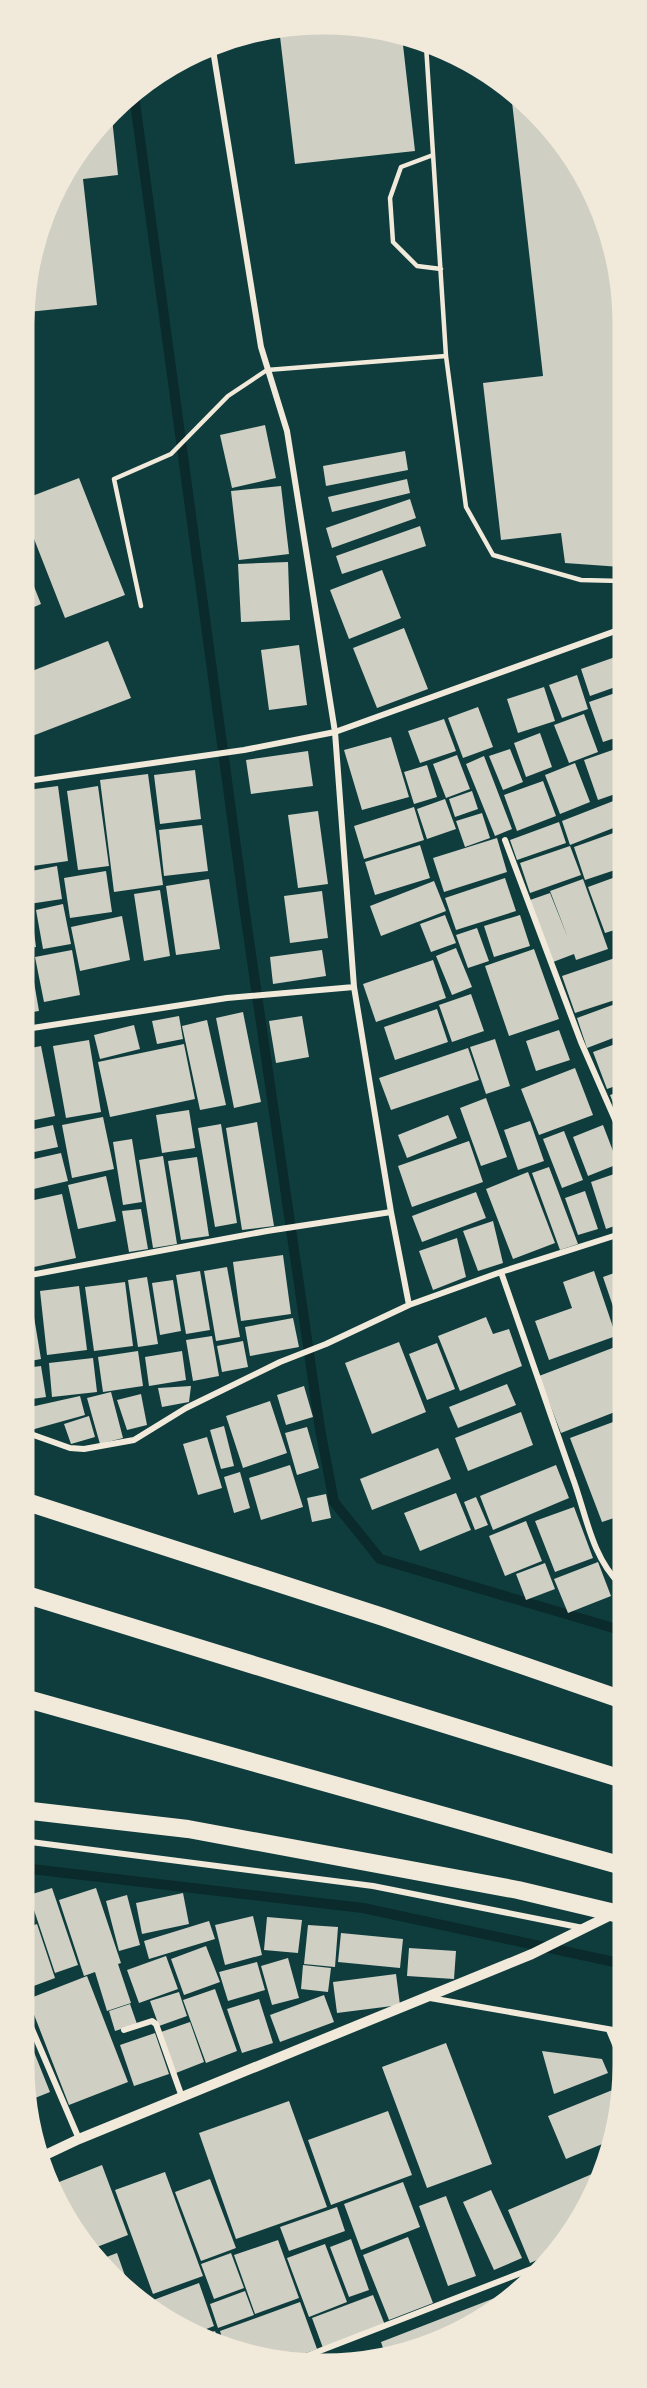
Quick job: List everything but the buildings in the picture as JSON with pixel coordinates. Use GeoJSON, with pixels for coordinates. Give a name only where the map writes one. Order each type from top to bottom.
{"type":"FeatureCollection","features":[{"type":"Feature","properties":{"kind":"highway"},"geometry":{"type":"LineString","coordinates":[[33,1504],[371,1614],[614,1697]]}},
{"type":"Feature","properties":{"kind":"highway"},"geometry":{"type":"LineString","coordinates":[[33,1597],[614,1776]]}},
{"type":"Feature","properties":{"kind":"highway"},"geometry":{"type":"LineString","coordinates":[[33,1701],[614,1864]]}},
{"type":"Feature","properties":{"kind":"highway"},"geometry":{"type":"LineString","coordinates":[[33,1811],[188,1829],[518,1890],[614,1912]]}},
{"type":"Feature","properties":{"kind":"street"},"geometry":{"type":"LineString","coordinates":[[214,54],[261,347],[287,431],[335,732],[354,987],[391,1212],[409,1305]]}},
{"type":"Feature","properties":{"kind":"street"},"geometry":{"type":"LineString","coordinates":[[33,780],[244,750],[335,732],[614,631]]}},
{"type":"Feature","properties":{"kind":"street"},"geometry":{"type":"LineString","coordinates":[[505,840],[581,1042],[614,1115]]}},
{"type":"Feature","properties":{"kind":"street"},"geometry":{"type":"LineString","coordinates":[[33,1028],[227,998],[354,987]]}},
{"type":"Feature","properties":{"kind":"street"},"geometry":{"type":"LineString","coordinates":[[33,1275],[267,1231],[391,1212]]}},
{"type":"Feature","properties":{"kind":"street"},"geometry":{"type":"LineString","coordinates":[[33,1435],[70,1448],[84,1449],[134,1440],[186,1408],[280,1362],[326,1344],[409,1305],[501,1272],[614,1236]]}},
{"type":"Feature","properties":{"kind":"street"},"geometry":{"type":"LineString","coordinates":[[501,1272],[574,1480],[595,1549],[614,1579]]}},
{"type":"Feature","properties":{"kind":"street"},"geometry":{"type":"LineString","coordinates":[[33,1841],[373,1886],[583,1928]]}},
{"type":"Feature","properties":{"kind":"street"},"geometry":{"type":"LineString","coordinates":[[47,2154],[540,1950],[614,1915]]}},
{"type":"Feature","properties":{"kind":"street"},"geometry":{"type":"LineString","coordinates":[[427,1997],[614,2030]]}},
{"type":"Feature","properties":{"kind":"street"},"geometry":{"type":"LineString","coordinates":[[124,2031],[152,2021],[156,2024],[182,2097]]}},
{"type":"Feature","properties":{"kind":"street"},"geometry":{"type":"LineString","coordinates":[[609,2030],[614,2042]]}},
{"type":"Feature","properties":{"kind":"street"},"geometry":{"type":"LineString","coordinates":[[33,2031],[79,2139]]}},
{"type":"Feature","properties":{"kind":"street"},"geometry":{"type":"LineString","coordinates":[[311,2354],[529,2270]]}},
{"type":"Feature","properties":{"kind":"lane"},"geometry":{"type":"LineString","coordinates":[[426,52],[446,356],[466,507],[493,555],[581,580],[614,581]]}},
{"type":"Feature","properties":{"kind":"lane"},"geometry":{"type":"LineString","coordinates":[[434,155],[402,167],[390,198],[393,242],[417,266],[441,269]]}},
{"type":"Feature","properties":{"kind":"lane"},"geometry":{"type":"LineString","coordinates":[[141,606],[114,479],[171,454],[228,396],[267,370],[446,356]]}},
{"type":"Feature","properties":{"kind":"waterway"},"geometry":{"type":"LineString","coordinates":[[135,103],[244,906],[320,1429],[334,1502],[380,1559],[614,1628]]}},
{"type":"Feature","properties":{"kind":"waterway"},"geometry":{"type":"LineString","coordinates":[[33,1869],[363,1908],[614,1962]]}}]}
